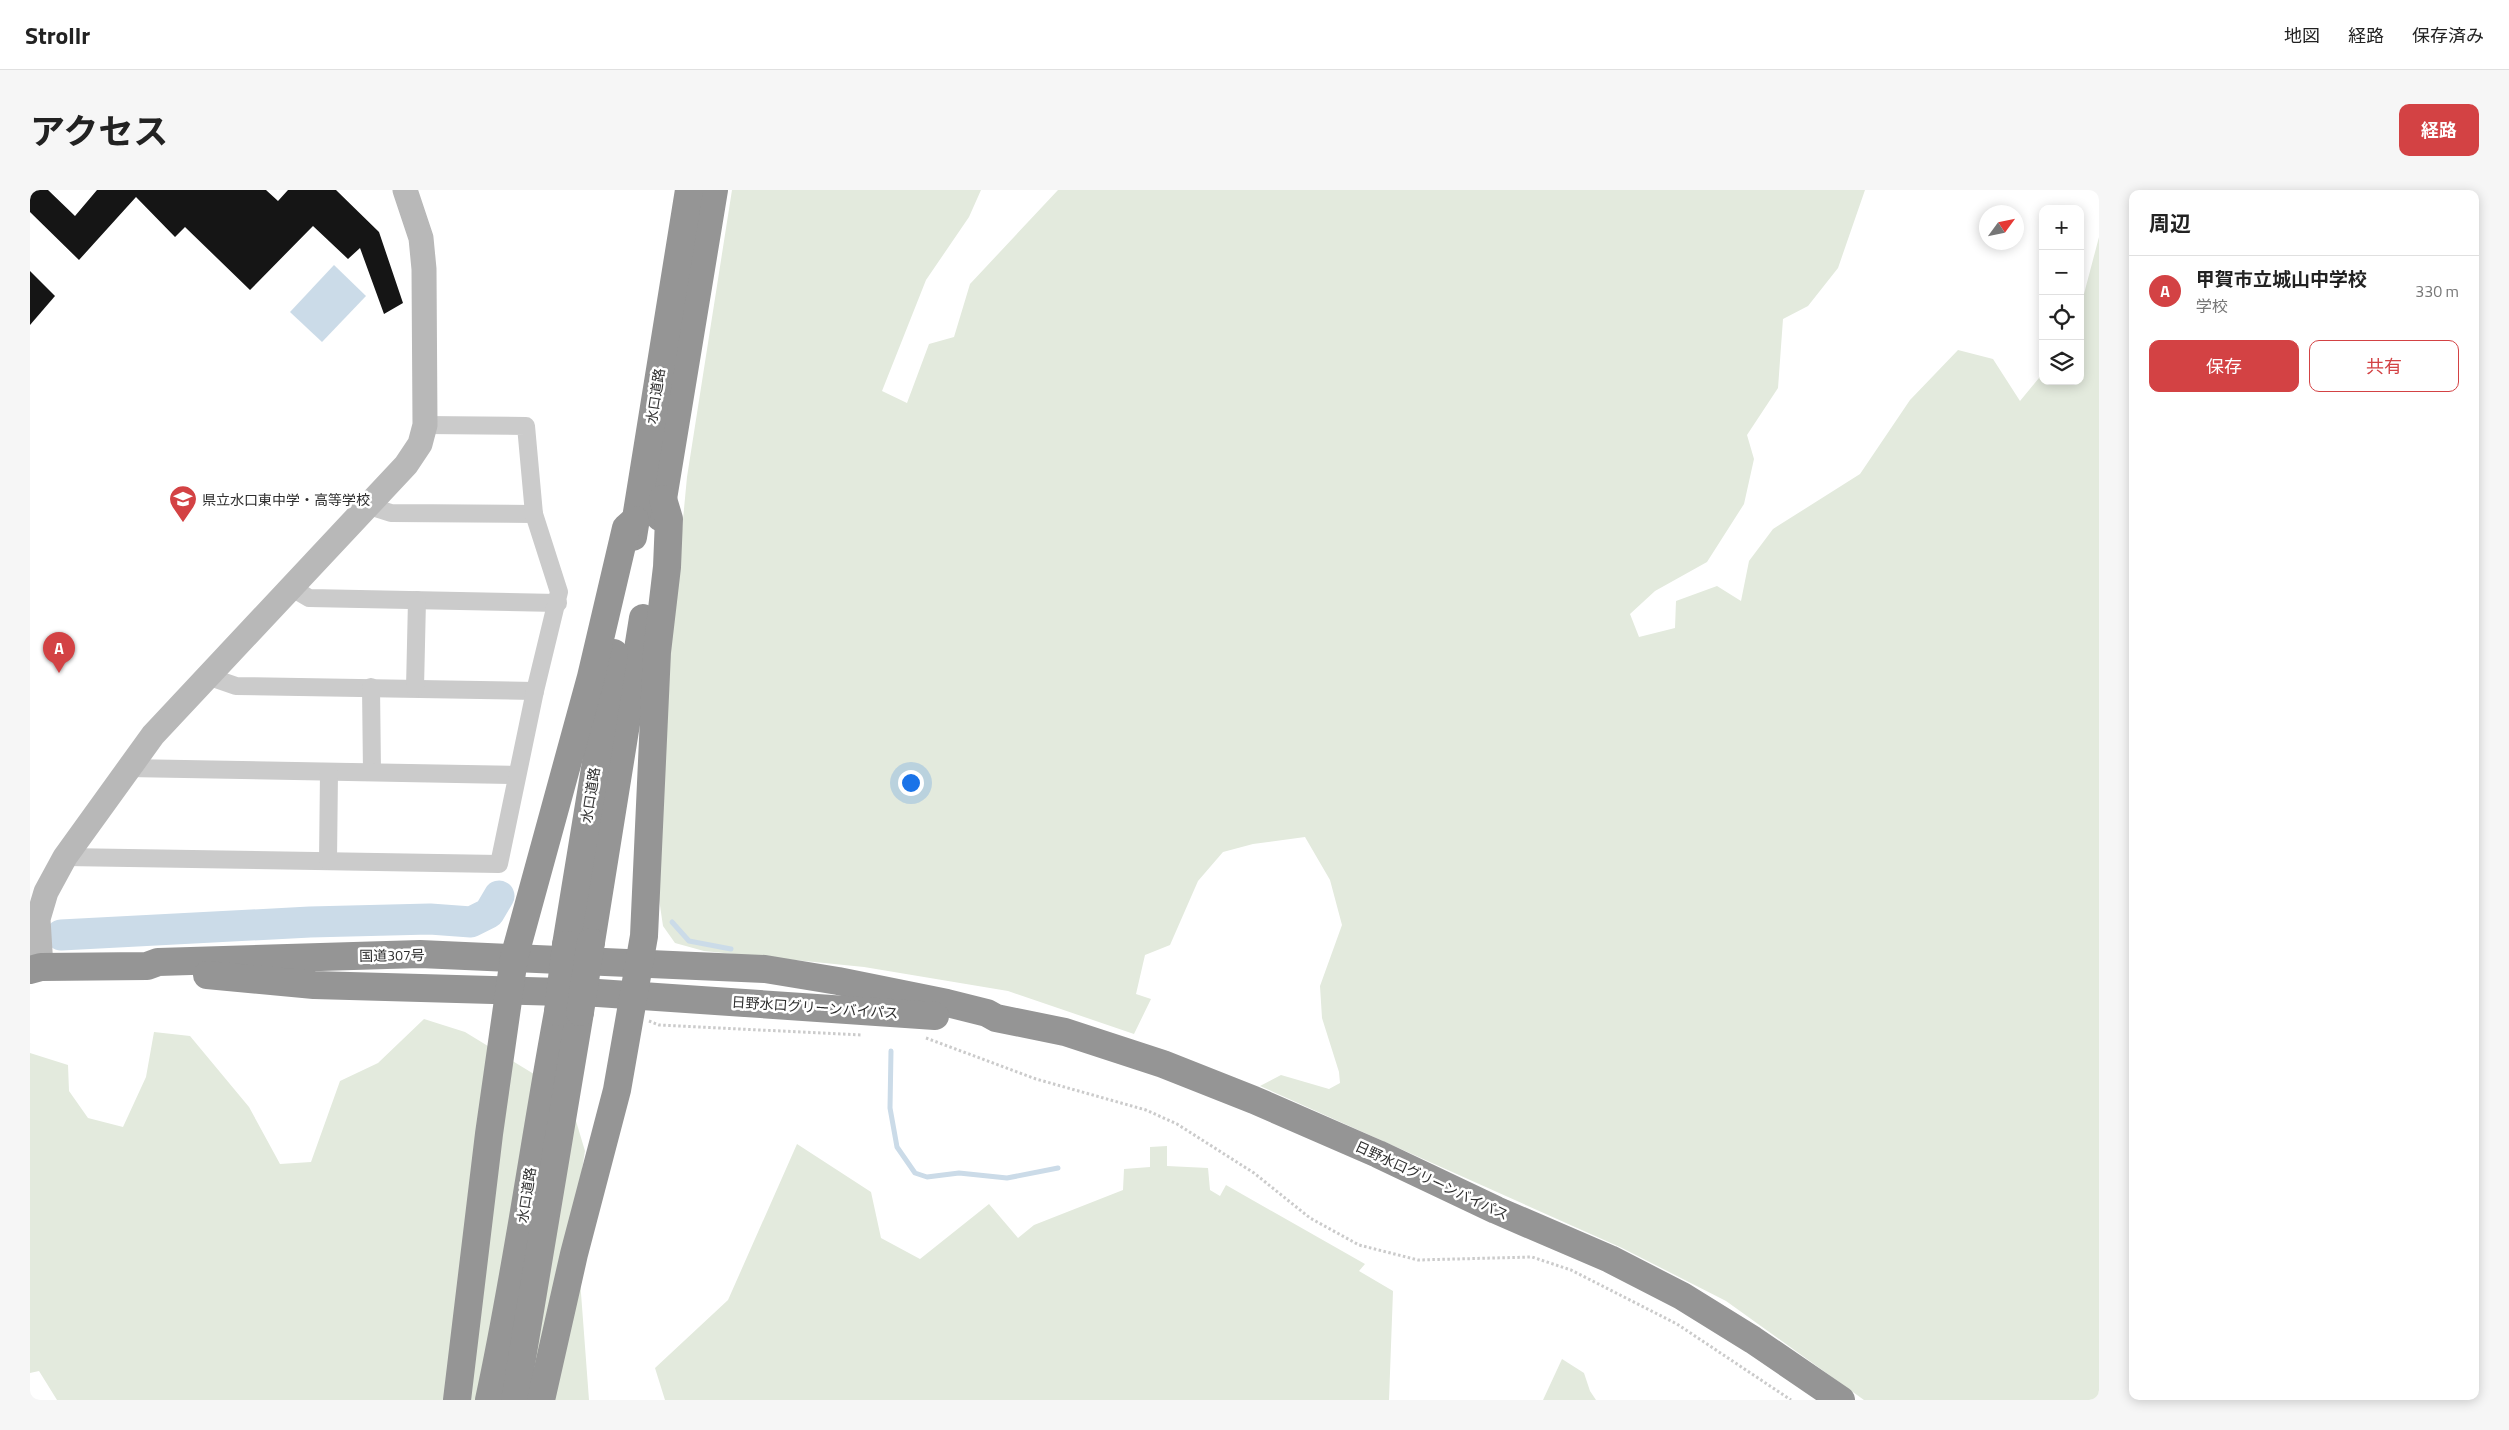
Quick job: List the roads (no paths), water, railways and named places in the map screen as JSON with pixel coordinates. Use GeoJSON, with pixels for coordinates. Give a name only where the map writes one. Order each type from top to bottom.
{"type":"FeatureCollection","features":[{"type":"Feature","properties":{"kind":"highway","name":"水口道路"},"geometry":{"type":"LineString","coordinates":[[515,1400],[635,520],[689,190]]}},
{"type":"Feature","properties":{"kind":"highway","name":"水口道路"},"geometry":{"type":"LineString","coordinates":[[578,944],[662,499],[714,190]]}},
{"type":"Feature","properties":{"kind":"highway"},"geometry":{"type":"LineString","coordinates":[[541,1400],[574,1254],[617,1090],[644,936],[657,652],[667,567],[669,529],[669,519],[662,499]]}},
{"type":"Feature","properties":{"kind":"highway"},"geometry":{"type":"LineString","coordinates":[[457,1400],[508,992],[514,958],[591,678],[626,528],[635,520]]}},
{"type":"Feature","properties":{"kind":"highway"},"geometry":{"type":"LineString","coordinates":[[645,907],[650,925],[659,942],[674,956],[695,967]]}},
{"type":"Feature","properties":{"kind":"highway","name":"国道307号"},"geometry":{"type":"LineString","coordinates":[[36,968],[146,966],[158,962],[392,955],[514,958],[638,965]]}},
{"type":"Feature","properties":{"kind":"highway","name":"日野水口グリーンバイパス"},"geometry":{"type":"LineString","coordinates":[[638,965],[765,969],[838,980],[947,1003],[987,1013],[996,1018],[1065,1032],[1163,1064],[1254,1100],[1378,1154],[1496,1210],[1610,1258],[1698,1306],[1753,1340],[1841,1400]]}},
{"type":"Feature","properties":{"kind":"highway","name":"国道307号"},"geometry":{"type":"LineString","coordinates":[[146,966],[157,971],[314,985],[633,996]]}},
{"type":"Feature","properties":{"kind":"highway","name":"日野水口グリーンバイパス"},"geometry":{"type":"LineString","coordinates":[[633,996],[901,1013],[986,1021],[996,1018]]}},
{"type":"Feature","properties":{"kind":"highway","name":"水口道路"},"geometry":{"type":"LineString","coordinates":[[490,1400],[504,1330],[541,1102],[569,1012]]}},
{"type":"Feature","properties":{"kind":"street"},"geometry":{"type":"LineString","coordinates":[[36,968],[38,919],[46,892],[66,857],[127,768],[153,735],[210,677],[369,506],[406,465],[420,444],[425,425],[424,269],[421,238],[405,190]]}},
{"type":"Feature","properties":{"kind":"street"},"geometry":{"type":"LineString","coordinates":[[66,857],[499,864],[535,692],[558,603],[559,592],[534,514],[526,426],[425,425]]}},
{"type":"Feature","properties":{"kind":"street"},"geometry":{"type":"LineString","coordinates":[[369,506],[391,513],[534,514]]}},
{"type":"Feature","properties":{"kind":"street"},"geometry":{"type":"LineString","coordinates":[[292,588],[309,598],[558,603]]}},
{"type":"Feature","properties":{"kind":"street"},"geometry":{"type":"LineString","coordinates":[[415,688],[417,600]]}},
{"type":"Feature","properties":{"kind":"street"},"geometry":{"type":"LineString","coordinates":[[210,677],[236,686],[371,687],[535,692]]}},
{"type":"Feature","properties":{"kind":"street"},"geometry":{"type":"LineString","coordinates":[[371,687],[372,772]]}},
{"type":"Feature","properties":{"kind":"street"},"geometry":{"type":"LineString","coordinates":[[127,768],[517,775]]}},
{"type":"Feature","properties":{"kind":"street"},"geometry":{"type":"LineString","coordinates":[[328,861],[329,772]]}},
{"type":"Feature","properties":{"kind":"water"},"geometry":{"type":"Polygon","coordinates":[[[334,265],[366,296],[322,342],[290,312],[334,265]]]}},
{"type":"Feature","properties":{"kind":"waterway"},"geometry":{"type":"LineString","coordinates":[[61,935],[310,922],[430,919],[471,922],[489,913],[499,896]]}},
{"type":"Feature","properties":{"kind":"waterway"},"geometry":{"type":"LineString","coordinates":[[672,922],[689,941],[731,949]]}},
{"type":"Feature","properties":{"kind":"waterway"},"geometry":{"type":"LineString","coordinates":[[891,1051],[890,1108],[897,1147],[915,1173],[927,1177],[959,1173],[1007,1178],[1058,1168]]}},
{"type":"Feature","properties":{"kind":"place","name":"県立水口東中学・高等学校"},"geometry":{"type":"Point","coordinates":[183,523]}},
{"type":"Feature","properties":{"kind":"place","name":"甲賀市立城山中学校"},"geometry":{"type":"Point","coordinates":[59,673]}}]}
